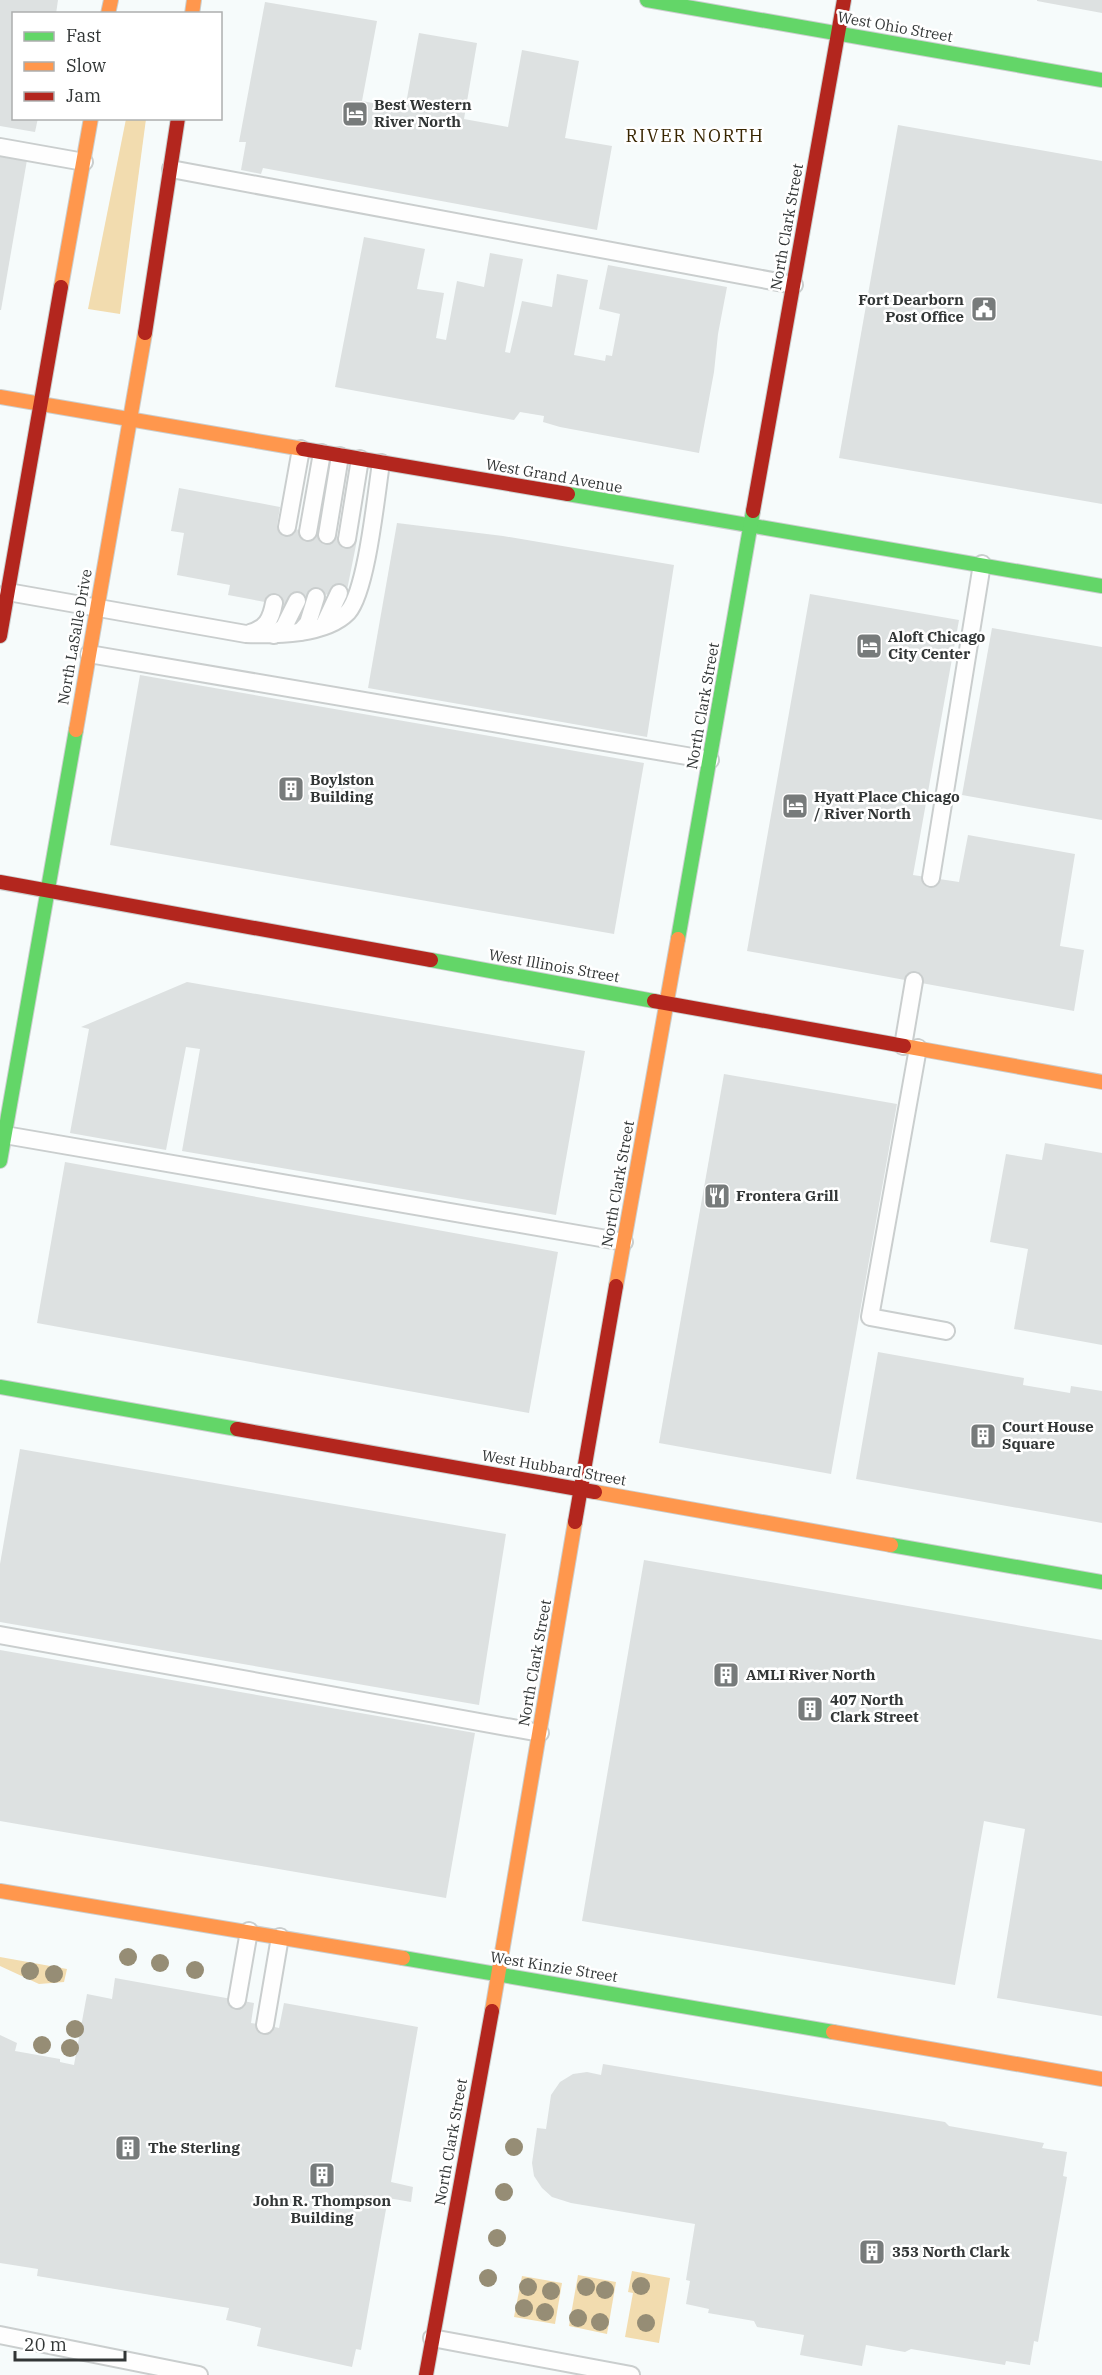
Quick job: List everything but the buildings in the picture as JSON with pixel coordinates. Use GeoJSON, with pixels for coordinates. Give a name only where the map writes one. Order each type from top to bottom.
{"type":"FeatureCollection","features":[{"type":"Feature","properties":{"kind":"main road","name":"West Ohio Street"},"geometry":{"type":"LineString","coordinates":[[647,0],[1102,80]]}},
{"type":"Feature","properties":{"kind":"main road","name":"North Clark Street"},"geometry":{"type":"LineString","coordinates":[[427,2369],[499,1975],[580,1490],[844,0]]}},
{"type":"Feature","properties":{"kind":"main road"},"geometry":{"type":"LineString","coordinates":[[0,636],[91,120]]}},
{"type":"Feature","properties":{"kind":"main road","name":"North LaSalle Drive"},"geometry":{"type":"LineString","coordinates":[[0,1161],[142,354],[178,120]]}},
{"type":"Feature","properties":{"kind":"main road","name":"West Grand Avenue"},"geometry":{"type":"LineString","coordinates":[[0,398],[1102,586]]}},
{"type":"Feature","properties":{"kind":"main road","name":"West Illinois Street"},"geometry":{"type":"LineString","coordinates":[[0,882],[1102,1082]]}},
{"type":"Feature","properties":{"kind":"main road","name":"West Hubbard Street"},"geometry":{"type":"LineString","coordinates":[[0,1387],[1102,1582]]}},
{"type":"Feature","properties":{"kind":"main road","name":"West Kinzie Street"},"geometry":{"type":"LineString","coordinates":[[0,1892],[249,1931],[1102,2079]]}},
{"type":"Feature","properties":{"kind":"lane"},"geometry":{"type":"LineString","coordinates":[[0,147],[84,162]]}},
{"type":"Feature","properties":{"kind":"lane"},"geometry":{"type":"LineString","coordinates":[[171,169],[794,285]]}},
{"type":"Feature","properties":{"kind":"lane"},"geometry":{"type":"LineString","coordinates":[[287,527],[302,449]]}},
{"type":"Feature","properties":{"kind":"lane"},"geometry":{"type":"LineString","coordinates":[[308,532],[322,453]]}},
{"type":"Feature","properties":{"kind":"lane"},"geometry":{"type":"LineString","coordinates":[[327,535],[340,456]]}},
{"type":"Feature","properties":{"kind":"lane"},"geometry":{"type":"LineString","coordinates":[[347,539],[360,459]]}},
{"type":"Feature","properties":{"kind":"lane"},"geometry":{"type":"LineString","coordinates":[[8,592],[246,634],[274,635],[300,632],[324,625],[338,620],[355,602],[364,571],[381,463]]}},
{"type":"Feature","properties":{"kind":"lane"},"geometry":{"type":"LineString","coordinates":[[931,878],[982,564]]}},
{"type":"Feature","properties":{"kind":"lane"},"geometry":{"type":"LineString","coordinates":[[324,625],[339,593]]}},
{"type":"Feature","properties":{"kind":"lane"},"geometry":{"type":"LineString","coordinates":[[300,632],[308,622],[316,597]]}},
{"type":"Feature","properties":{"kind":"lane"},"geometry":{"type":"LineString","coordinates":[[274,635],[284,627],[297,601]]}},
{"type":"Feature","properties":{"kind":"lane"},"geometry":{"type":"LineString","coordinates":[[246,634],[268,623],[274,603]]}},
{"type":"Feature","properties":{"kind":"lane"},"geometry":{"type":"LineString","coordinates":[[89,654],[710,760]]}},
{"type":"Feature","properties":{"kind":"lane"},"geometry":{"type":"LineString","coordinates":[[914,981],[910,1047],[870,1317],[946,1331]]}},
{"type":"Feature","properties":{"kind":"lane"},"geometry":{"type":"LineString","coordinates":[[5,1135],[624,1242]]}},
{"type":"Feature","properties":{"kind":"lane"},"geometry":{"type":"LineString","coordinates":[[0,1635],[540,1732]]}},
{"type":"Feature","properties":{"kind":"lane"},"geometry":{"type":"LineString","coordinates":[[237,2000],[249,1931]]}},
{"type":"Feature","properties":{"kind":"lane"},"geometry":{"type":"LineString","coordinates":[[265,2025],[280,1937]]}},
{"type":"Feature","properties":{"kind":"lane"},"geometry":{"type":"LineString","coordinates":[[0,2335],[199,2375]]}},
{"type":"Feature","properties":{"kind":"lane"},"geometry":{"type":"LineString","coordinates":[[432,2338],[631,2375]]}},
{"type":"Feature","properties":{"kind":"shaded area"},"geometry":{"type":"Polygon","coordinates":[[[126,120],[146,120],[120,314],[88,309],[126,120]]]}},
{"type":"Feature","properties":{"kind":"shaded area"},"geometry":{"type":"Polygon","coordinates":[[[0,1957],[67,1969],[64,1982],[39,1984],[0,1966],[0,1957]]]}},
{"type":"Feature","properties":{"kind":"shaded area"},"geometry":{"type":"Polygon","coordinates":[[[632,2271],[670,2278],[659,2343],[625,2337],[633,2293],[628,2292],[632,2271]]]}},
{"type":"Feature","properties":{"kind":"shaded area"},"geometry":{"type":"Polygon","coordinates":[[[578,2275],[616,2282],[607,2334],[569,2326],[578,2275]]]}},
{"type":"Feature","properties":{"kind":"shaded area"},"geometry":{"type":"Polygon","coordinates":[[[522,2276],[562,2283],[555,2324],[514,2317],[522,2276]]]}},
{"type":"Feature","properties":{"kind":"traffic: fast"},"geometry":{"type":"LineString","coordinates":[[647,0],[1102,80]]}},
{"type":"Feature","properties":{"kind":"traffic: fast"},"geometry":{"type":"LineString","coordinates":[[568,494],[1102,586]]}},
{"type":"Feature","properties":{"kind":"traffic: fast"},"geometry":{"type":"LineString","coordinates":[[678,939],[753,511]]}},
{"type":"Feature","properties":{"kind":"traffic: fast"},"geometry":{"type":"LineString","coordinates":[[0,1161],[76,730]]}},
{"type":"Feature","properties":{"kind":"traffic: fast"},"geometry":{"type":"LineString","coordinates":[[431,960],[654,1001]]}},
{"type":"Feature","properties":{"kind":"traffic: fast"},"geometry":{"type":"LineString","coordinates":[[0,1387],[237,1429]]}},
{"type":"Feature","properties":{"kind":"traffic: fast"},"geometry":{"type":"LineString","coordinates":[[891,1545],[1102,1582]]}},
{"type":"Feature","properties":{"kind":"traffic: fast"},"geometry":{"type":"LineString","coordinates":[[403,1958],[833,2032]]}},
{"type":"Feature","properties":{"kind":"traffic: slow"},"geometry":{"type":"LineString","coordinates":[[108,12],[111,0]]}},
{"type":"Feature","properties":{"kind":"traffic: slow"},"geometry":{"type":"LineString","coordinates":[[192,12],[194,0]]}},
{"type":"Feature","properties":{"kind":"traffic: slow"},"geometry":{"type":"LineString","coordinates":[[61,287],[91,120]]}},
{"type":"Feature","properties":{"kind":"traffic: slow"},"geometry":{"type":"LineString","coordinates":[[76,730],[145,333]]}},
{"type":"Feature","properties":{"kind":"traffic: slow"},"geometry":{"type":"LineString","coordinates":[[0,397],[303,449]]}},
{"type":"Feature","properties":{"kind":"traffic: slow"},"geometry":{"type":"LineString","coordinates":[[616,1286],[678,939]]}},
{"type":"Feature","properties":{"kind":"traffic: slow"},"geometry":{"type":"LineString","coordinates":[[904,1046],[1102,1082]]}},
{"type":"Feature","properties":{"kind":"traffic: slow"},"geometry":{"type":"LineString","coordinates":[[595,1492],[891,1545]]}},
{"type":"Feature","properties":{"kind":"traffic: slow"},"geometry":{"type":"LineString","coordinates":[[492,2011],[575,1522]]}},
{"type":"Feature","properties":{"kind":"traffic: slow"},"geometry":{"type":"LineString","coordinates":[[0,1891],[403,1958]]}},
{"type":"Feature","properties":{"kind":"traffic: slow"},"geometry":{"type":"LineString","coordinates":[[833,2032],[1102,2079]]}},
{"type":"Feature","properties":{"kind":"traffic: jam"},"geometry":{"type":"LineString","coordinates":[[753,511],[844,0]]}},
{"type":"Feature","properties":{"kind":"traffic: jam"},"geometry":{"type":"LineString","coordinates":[[145,333],[178,120]]}},
{"type":"Feature","properties":{"kind":"traffic: jam"},"geometry":{"type":"LineString","coordinates":[[0,636],[61,287]]}},
{"type":"Feature","properties":{"kind":"traffic: jam"},"geometry":{"type":"LineString","coordinates":[[303,449],[568,494]]}},
{"type":"Feature","properties":{"kind":"traffic: jam"},"geometry":{"type":"LineString","coordinates":[[0,882],[431,960]]}},
{"type":"Feature","properties":{"kind":"traffic: jam"},"geometry":{"type":"LineString","coordinates":[[654,1001],[904,1046]]}},
{"type":"Feature","properties":{"kind":"traffic: jam"},"geometry":{"type":"LineString","coordinates":[[575,1522],[616,1286]]}},
{"type":"Feature","properties":{"kind":"traffic: jam"},"geometry":{"type":"LineString","coordinates":[[237,1429],[595,1492]]}},
{"type":"Feature","properties":{"kind":"traffic: jam"},"geometry":{"type":"LineString","coordinates":[[426,2375],[492,2011]]}},
{"type":"Feature","properties":{"kind":"place","name":"Best Western River North"},"geometry":{"type":"Point","coordinates":[355,114]}},
{"type":"Feature","properties":{"kind":"place","name":"Fort Dearborn Post Office"},"geometry":{"type":"Point","coordinates":[984,309]}},
{"type":"Feature","properties":{"kind":"place","name":"Aloft Chicago City Center"},"geometry":{"type":"Point","coordinates":[869,646]}},
{"type":"Feature","properties":{"kind":"place","name":"Boylston Building"},"geometry":{"type":"Point","coordinates":[291,789]}},
{"type":"Feature","properties":{"kind":"place","name":"Hyatt Place Chicago / River North"},"geometry":{"type":"Point","coordinates":[795,806]}},
{"type":"Feature","properties":{"kind":"place","name":"Frontera Grill"},"geometry":{"type":"Point","coordinates":[717,1196]}},
{"type":"Feature","properties":{"kind":"place","name":"Court House Square"},"geometry":{"type":"Point","coordinates":[983,1436]}},
{"type":"Feature","properties":{"kind":"place","name":"AMLI River North"},"geometry":{"type":"Point","coordinates":[726,1675]}},
{"type":"Feature","properties":{"kind":"place","name":"407 North Clark Street"},"geometry":{"type":"Point","coordinates":[810,1709]}},
{"type":"Feature","properties":{"kind":"place","name":"The Sterling"},"geometry":{"type":"Point","coordinates":[128,2148]}},
{"type":"Feature","properties":{"kind":"place","name":"John R. Thompson Building"},"geometry":{"type":"Point","coordinates":[322,2175]}},
{"type":"Feature","properties":{"kind":"place","name":"353 North Clark"},"geometry":{"type":"Point","coordinates":[872,2252]}},
{"type":"Feature","properties":{"kind":"district","name":"RIVER NORTH"},"geometry":{"type":"Point","coordinates":[695,136]}}]}
